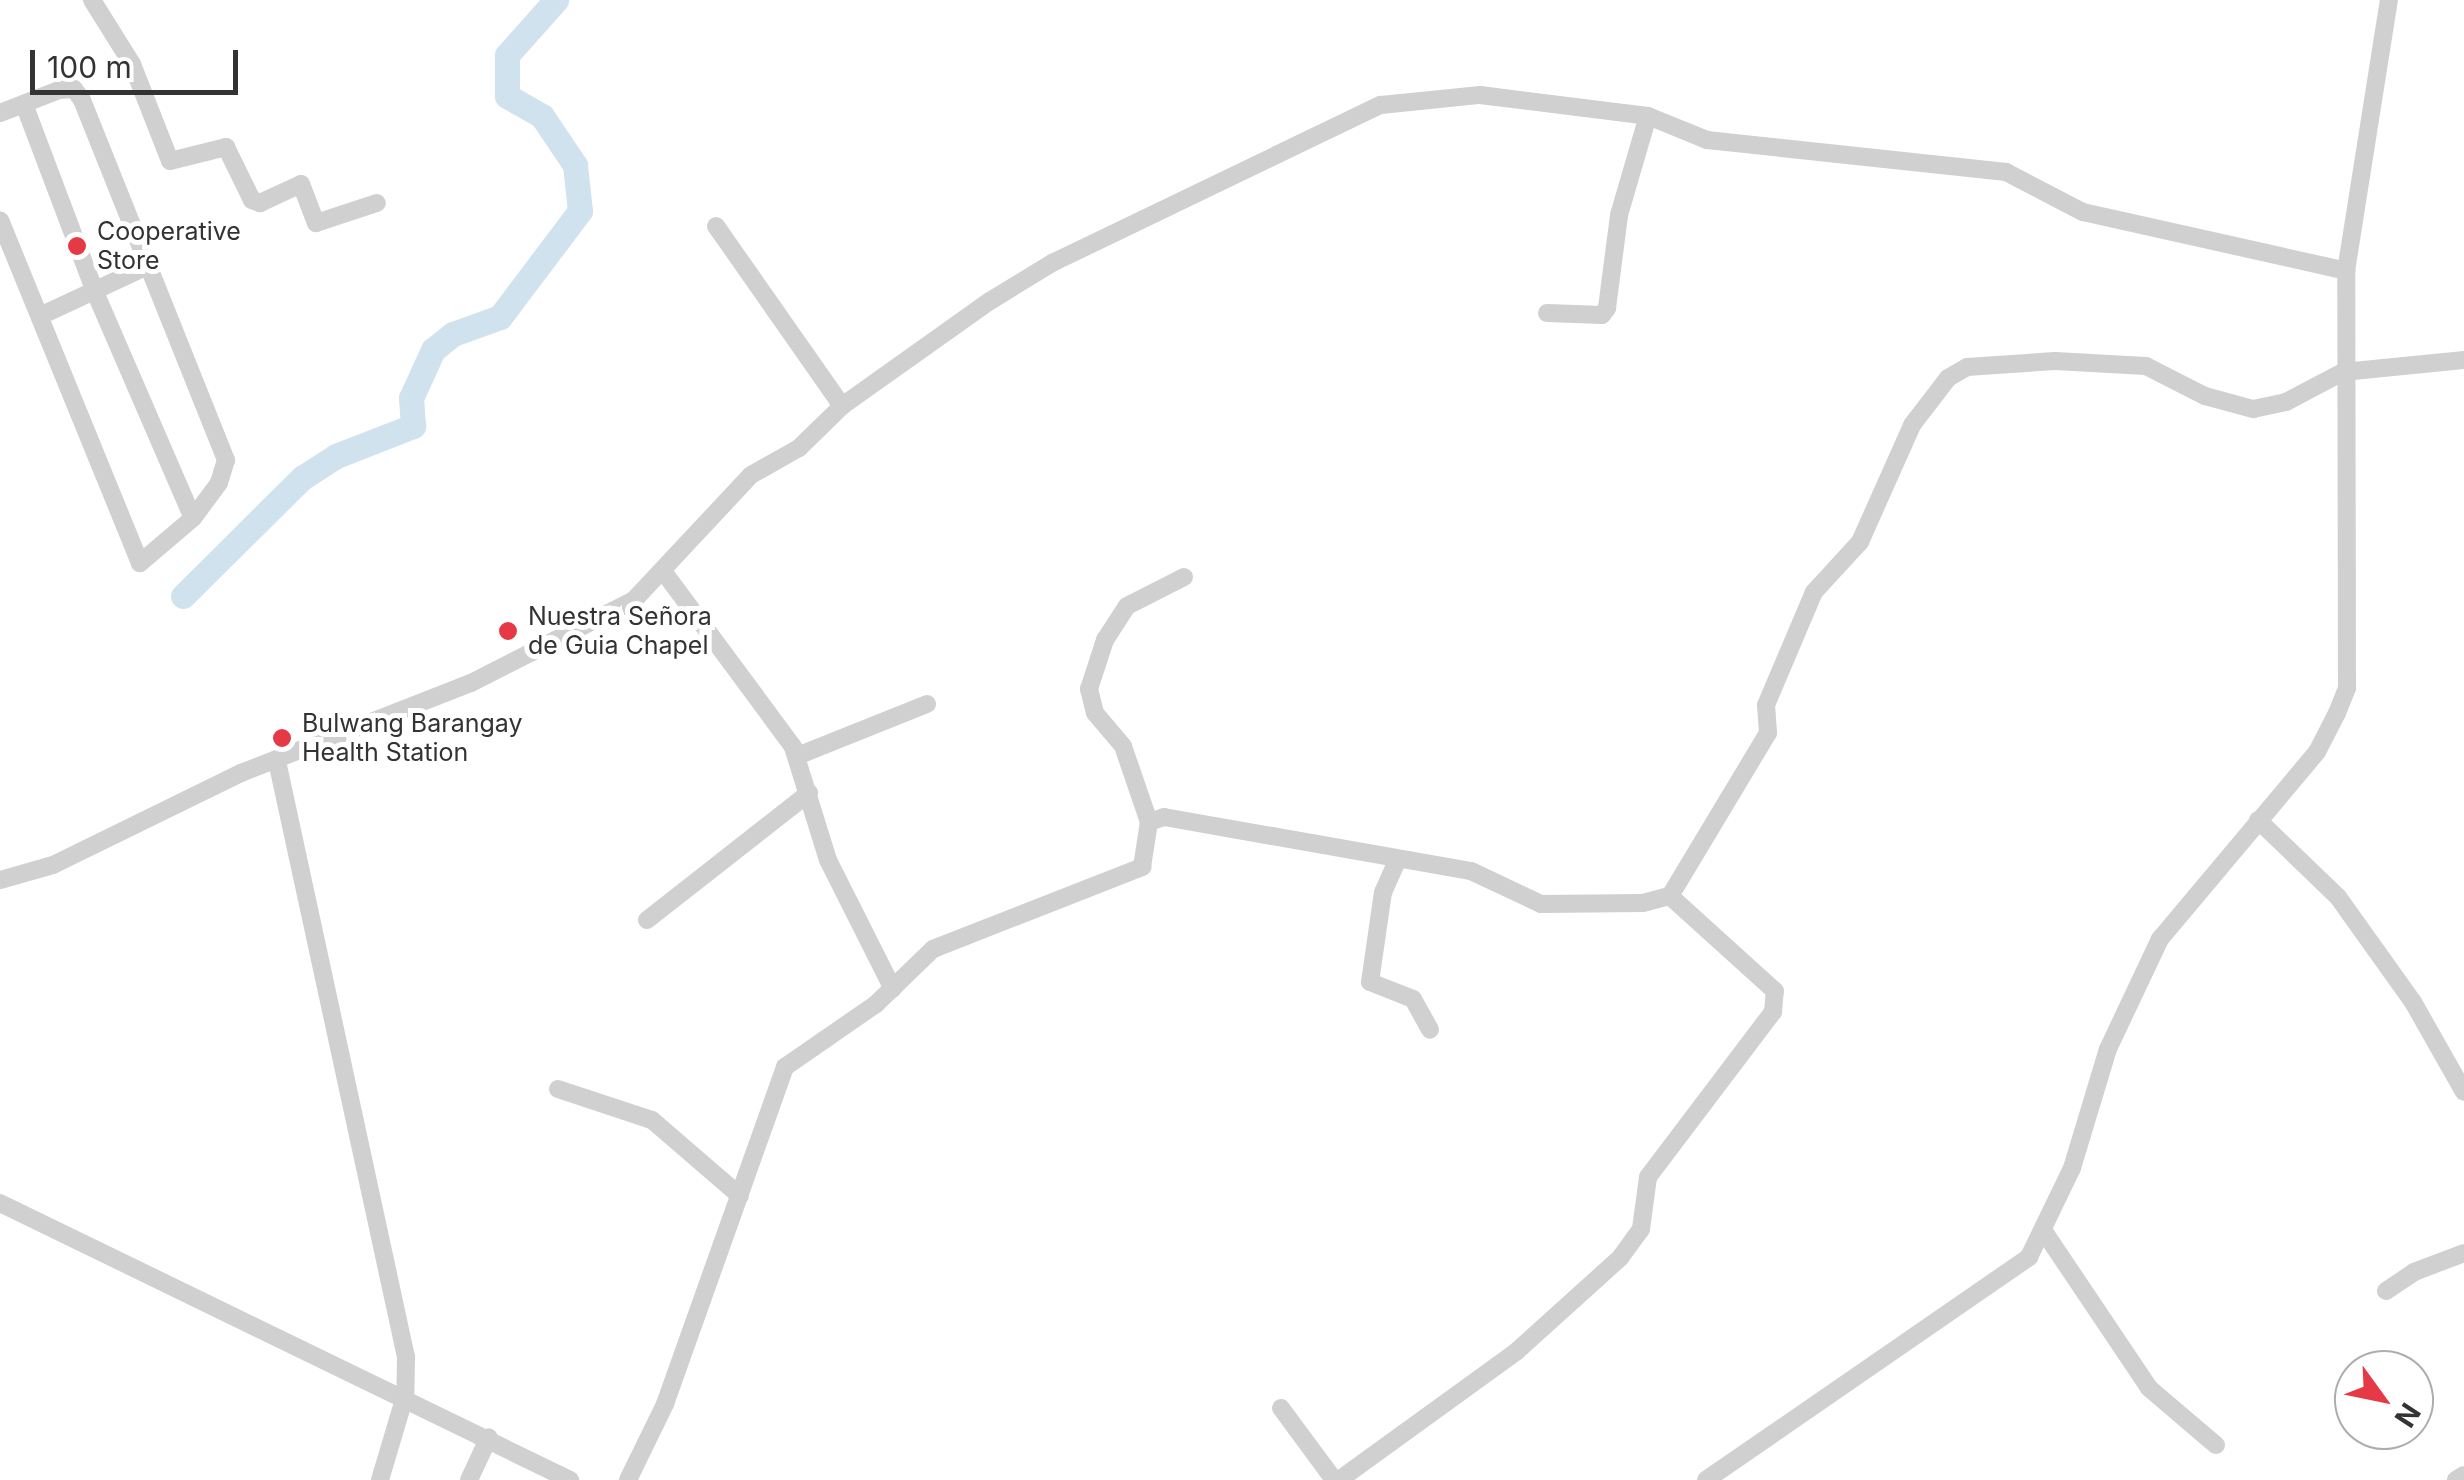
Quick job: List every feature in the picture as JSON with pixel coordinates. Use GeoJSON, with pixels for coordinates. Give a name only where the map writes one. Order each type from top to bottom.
{"type":"FeatureCollection","features":[{"type":"Feature","properties":{"kind":"street"},"geometry":{"type":"LineString","coordinates":[[92,0],[132,64],[170,160],[226,147],[252,200],[260,203],[301,184],[316,223],[377,204]]}},
{"type":"Feature","properties":{"kind":"street"},"geometry":{"type":"LineString","coordinates":[[1706,1480],[2005,1277],[2045,1233],[2108,1049],[2146,965],[2183,908],[2317,752],[2347,688],[2343,372],[2346,271],[2389,0]]}},
{"type":"Feature","properties":{"kind":"street"},"geometry":{"type":"LineString","coordinates":[[0,114],[59,90],[74,89],[82,100],[226,460],[219,484],[193,518],[140,563],[0,220]]}},
{"type":"Feature","properties":{"kind":"street"},"geometry":{"type":"LineString","coordinates":[[0,880],[53,865],[276,761],[483,677],[634,600],[751,475],[799,448],[842,406],[1052,263],[1369,109],[1480,95],[1648,116],[1707,140],[2006,172],[2082,212],[2346,271]]}},
{"type":"Feature","properties":{"kind":"street"},"geometry":{"type":"LineString","coordinates":[[24,104],[95,292],[193,518]]}},
{"type":"Feature","properties":{"kind":"street"},"geometry":{"type":"LineString","coordinates":[[1547,313],[1602,315],[1608,308],[1619,216],[1648,116]]}},
{"type":"Feature","properties":{"kind":"street"},"geometry":{"type":"LineString","coordinates":[[716,226],[842,406]]}},
{"type":"Feature","properties":{"kind":"street"},"geometry":{"type":"LineString","coordinates":[[40,316],[146,267]]}},
{"type":"Feature","properties":{"kind":"street"},"geometry":{"type":"LineString","coordinates":[[1150,822],[1164,817],[1397,861],[1471,870],[1541,904],[1643,904],[1670,896],[1768,733],[1766,704],[1814,592],[1860,542],[1912,425],[1948,378],[1967,367],[2054,361],[2146,366],[2206,396],[2253,409],[2286,402],[2343,372],[2464,360]]}},
{"type":"Feature","properties":{"kind":"street"},"geometry":{"type":"LineString","coordinates":[[664,571],[774,713],[797,756],[828,860],[893,989]]}},
{"type":"Feature","properties":{"kind":"street"},"geometry":{"type":"LineString","coordinates":[[628,1480],[659,1420],[785,1067],[893,989],[932,949],[1142,867],[1150,822],[1124,746],[1095,713],[1089,688],[1105,640],[1127,606],[1184,576]]}},
{"type":"Feature","properties":{"kind":"street"},"geometry":{"type":"LineString","coordinates":[[797,756],[927,704]]}},
{"type":"Feature","properties":{"kind":"street"},"geometry":{"type":"LineString","coordinates":[[276,761],[400,1319],[404,1396],[380,1480]]}},
{"type":"Feature","properties":{"kind":"street"},"geometry":{"type":"LineString","coordinates":[[647,920],[809,793]]}},
{"type":"Feature","properties":{"kind":"street"},"geometry":{"type":"LineString","coordinates":[[2258,820],[2338,897],[2413,1002],[2464,1092]]}},
{"type":"Feature","properties":{"kind":"street"},"geometry":{"type":"LineString","coordinates":[[1397,861],[1383,892],[1370,982],[1413,998],[1430,1030]]}},
{"type":"Feature","properties":{"kind":"street"},"geometry":{"type":"LineString","coordinates":[[1281,1408],[1337,1480],[1517,1350],[1627,1250],[1640,1230],[1648,1177],[1773,1012],[1775,991],[1670,896]]}},
{"type":"Feature","properties":{"kind":"street"},"geometry":{"type":"LineString","coordinates":[[558,1089],[652,1120],[740,1196]]}},
{"type":"Feature","properties":{"kind":"street"},"geometry":{"type":"LineString","coordinates":[[0,1203],[489,1437],[570,1480]]}},
{"type":"Feature","properties":{"kind":"street"},"geometry":{"type":"LineString","coordinates":[[2045,1233],[2149,1388],[2216,1445]]}},
{"type":"Feature","properties":{"kind":"street"},"geometry":{"type":"LineString","coordinates":[[2386,1291],[2414,1272],[2464,1252]]}},
{"type":"Feature","properties":{"kind":"street"},"geometry":{"type":"LineString","coordinates":[[469,1480],[489,1437]]}},
{"type":"Feature","properties":{"kind":"street"},"geometry":{"type":"LineString","coordinates":[[2456,1480],[2464,1475]]}},
{"type":"Feature","properties":{"kind":"waterway"},"geometry":{"type":"LineString","coordinates":[[183,596],[302,478],[336,456],[413,426],[411,398],[433,350],[453,334],[500,317],[580,211],[575,165],[542,116],[507,96],[507,55],[556,0]]}},
{"type":"Feature","properties":{"kind":"place","name":"Cooperative Store"},"geometry":{"type":"Point","coordinates":[77,246]}},
{"type":"Feature","properties":{"kind":"place","name":"Nuestra Señora de Guia Chapel"},"geometry":{"type":"Point","coordinates":[508,631]}},
{"type":"Feature","properties":{"kind":"place","name":"Bulwang Barangay Health Station"},"geometry":{"type":"Point","coordinates":[282,738]}}]}
